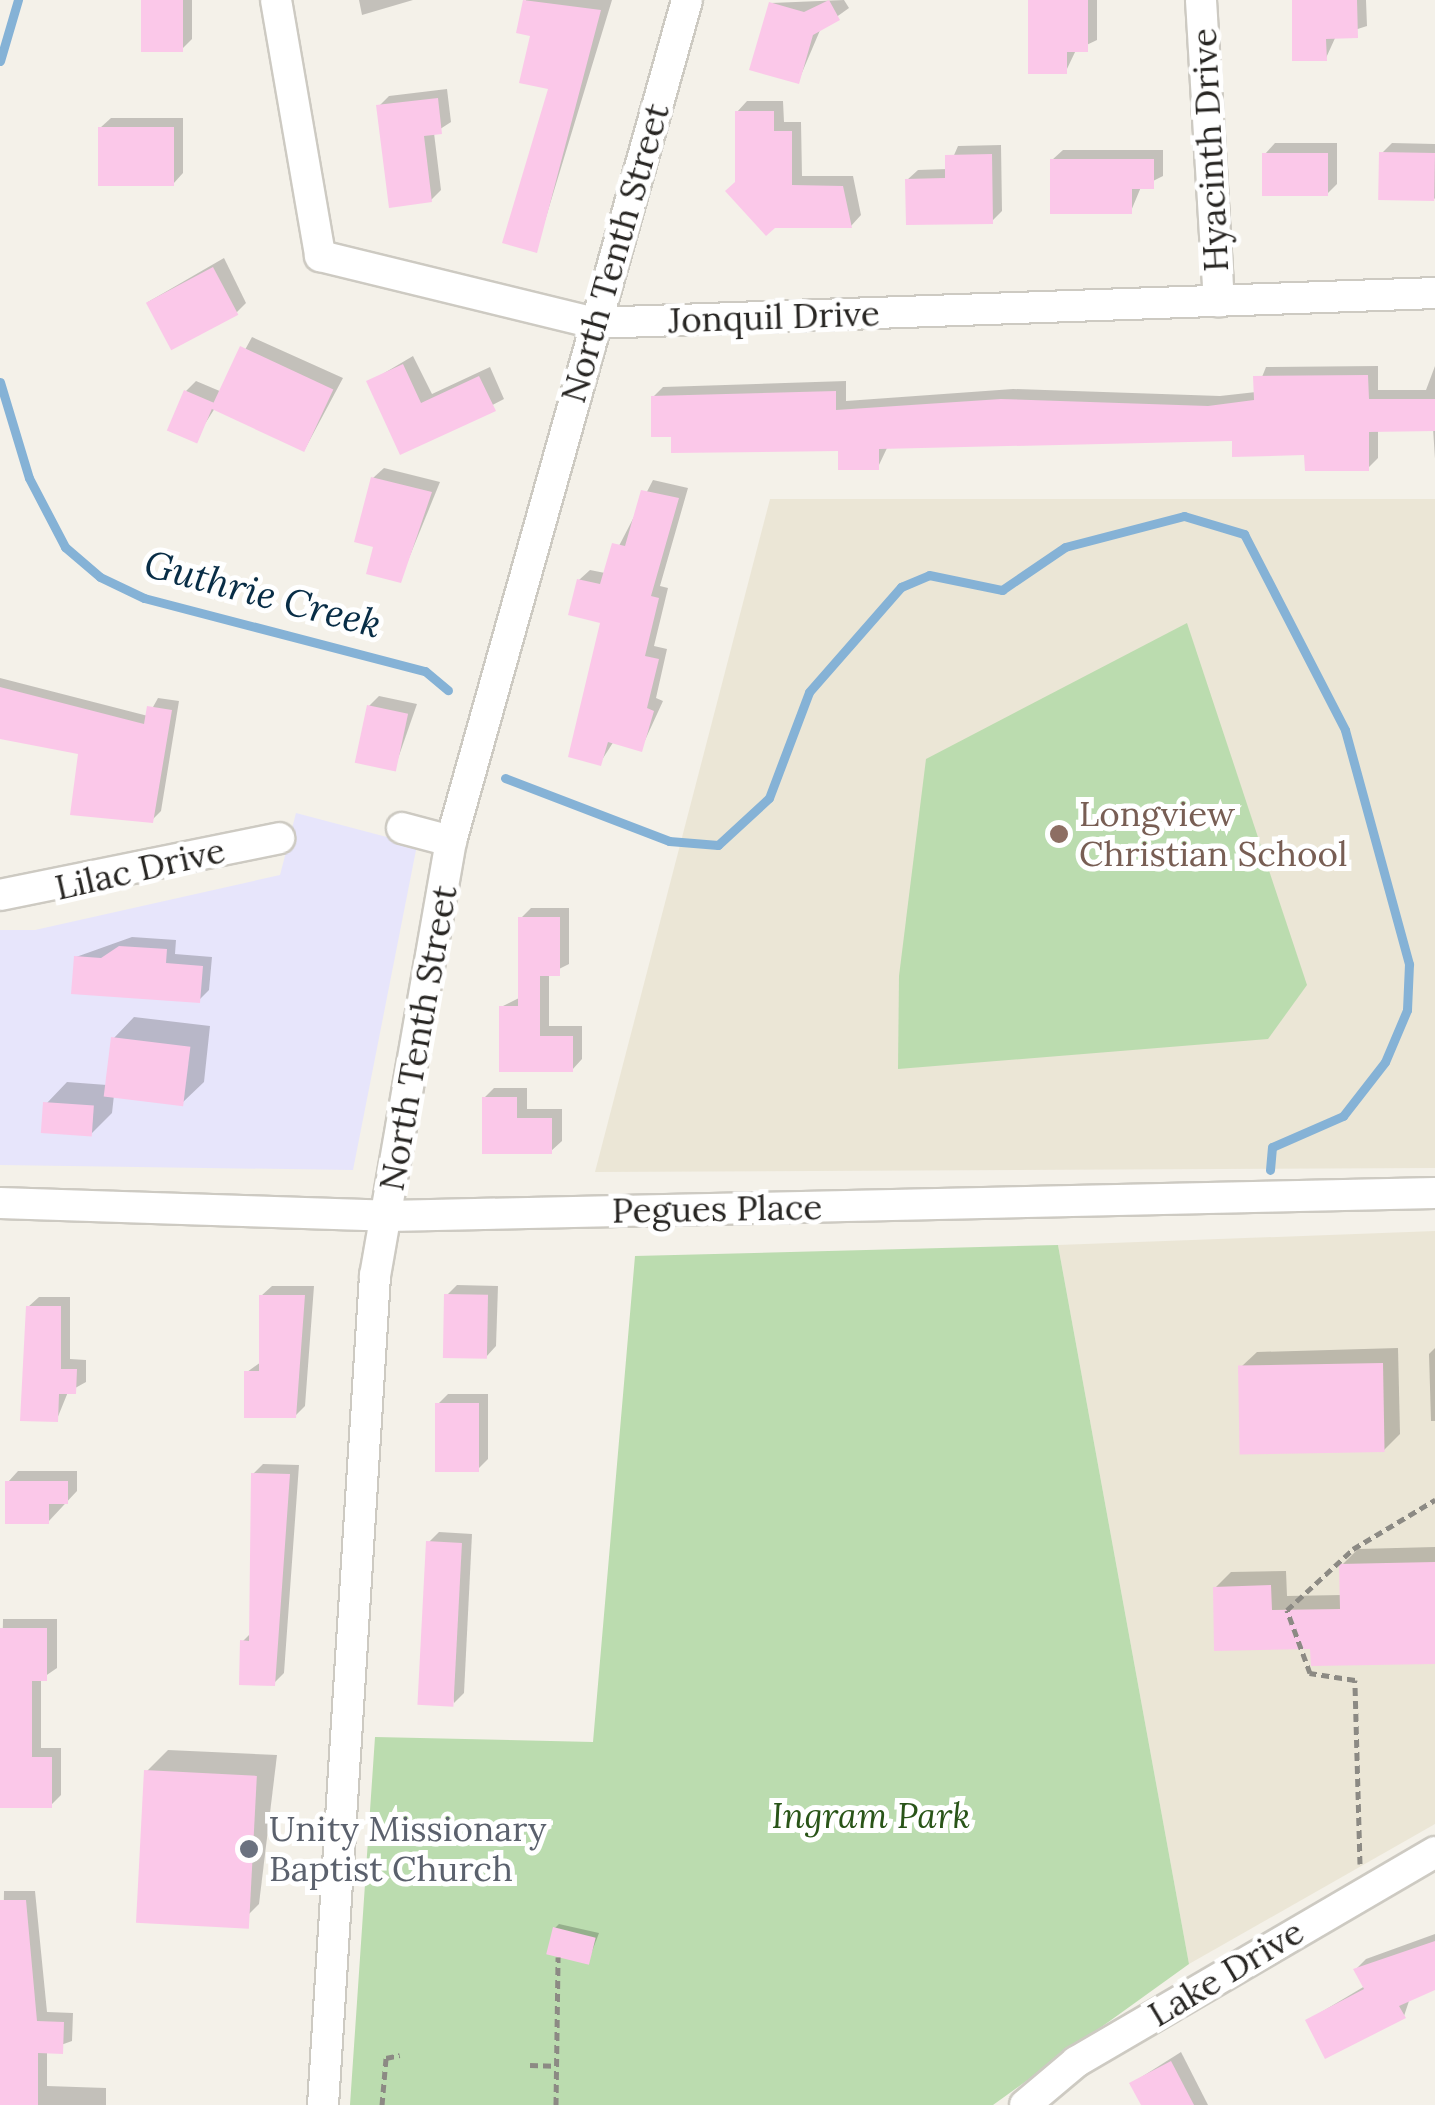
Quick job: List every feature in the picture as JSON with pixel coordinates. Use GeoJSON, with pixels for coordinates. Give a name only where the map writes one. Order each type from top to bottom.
{"type":"FeatureCollection","features":[{"type":"Feature","properties":{"kind":"street","name":"Jonquil Drive"},"geometry":{"type":"LineString","coordinates":[[276,0],[320,256],[594,323],[1435,293]]}},
{"type":"Feature","properties":{"kind":"street","name":"North Tenth Street"},"geometry":{"type":"LineString","coordinates":[[322,2105],[374,1296],[451,840],[688,0]]}},
{"type":"Feature","properties":{"kind":"street","name":"Hyacinth Drive"},"geometry":{"type":"LineString","coordinates":[[1201,0],[1218,301]]}},
{"type":"Feature","properties":{"kind":"street"},"geometry":{"type":"LineString","coordinates":[[402,828],[451,840]]}},
{"type":"Feature","properties":{"kind":"street","name":"Lilac Drive"},"geometry":{"type":"LineString","coordinates":[[0,901],[279,838]]}},
{"type":"Feature","properties":{"kind":"street","name":"Pegues Place"},"geometry":{"type":"LineString","coordinates":[[0,1203],[388,1216],[1435,1193]]}},
{"type":"Feature","properties":{"kind":"street","name":"Lake Drive"},"geometry":{"type":"LineString","coordinates":[[1040,2099],[1435,1852]]}},
{"type":"Feature","properties":{"kind":"path"},"geometry":{"type":"LineString","coordinates":[[1360,1864],[1355,1680],[1310,1673],[1287,1610],[1353,1549],[1435,1500]]}},
{"type":"Feature","properties":{"kind":"path"},"geometry":{"type":"LineString","coordinates":[[556,2105],[558,1957]]}},
{"type":"Feature","properties":{"kind":"path"},"geometry":{"type":"LineString","coordinates":[[382,2105],[386,2058],[400,2055]]}},
{"type":"Feature","properties":{"kind":"path"},"geometry":{"type":"LineString","coordinates":[[530,2065],[554,2066]]}},
{"type":"Feature","properties":{"kind":"shaded area","name":"Longview Christian School"},"geometry":{"type":"Polygon","coordinates":[[[770,499],[1435,499],[1435,1168],[595,1172],[770,499]]]}},
{"type":"Feature","properties":{"kind":"shaded area"},"geometry":{"type":"Polygon","coordinates":[[[296,813],[417,845],[353,1170],[0,1165],[0,930],[35,930],[280,875],[296,813]]]}},
{"type":"Feature","properties":{"kind":"shaded area"},"geometry":{"type":"Polygon","coordinates":[[[1435,1231],[1435,1824],[1189,1964],[1058,1245],[1435,1231]]]}},
{"type":"Feature","properties":{"kind":"green space"},"geometry":{"type":"Polygon","coordinates":[[[1187,623],[1307,985],[1268,1039],[898,1069],[899,976],[926,759],[1187,623]]]}},
{"type":"Feature","properties":{"kind":"green space","name":"Ingram Park"},"geometry":{"type":"Polygon","coordinates":[[[1058,1245],[1189,1964],[993,2105],[350,2105],[375,1737],[593,1742],[635,1256],[1058,1245]]]}},
{"type":"Feature","properties":{"kind":"building"},"geometry":{"type":"Polygon","coordinates":[[[141,0],[183,0],[183,52],[141,52],[141,0]]]}},
{"type":"Feature","properties":{"kind":"building"},"geometry":{"type":"Polygon","coordinates":[[[523,0],[601,10],[537,253],[502,243],[548,89],[519,83],[530,36],[516,33],[523,0]]]}},
{"type":"Feature","properties":{"kind":"building"},"geometry":{"type":"Polygon","coordinates":[[[829,0],[840,20],[813,35],[799,84],[749,70],[769,2],[804,12],[829,0]]]}},
{"type":"Feature","properties":{"kind":"building"},"geometry":{"type":"Polygon","coordinates":[[[1028,0],[1088,0],[1088,52],[1067,52],[1067,74],[1028,74],[1028,0]]]}},
{"type":"Feature","properties":{"kind":"building"},"geometry":{"type":"Polygon","coordinates":[[[1292,0],[1357,0],[1358,38],[1326,39],[1327,61],[1292,61],[1292,0]]]}},
{"type":"Feature","properties":{"kind":"building"},"geometry":{"type":"Polygon","coordinates":[[[438,98],[442,134],[424,136],[432,202],[389,208],[376,105],[438,98]]]}},
{"type":"Feature","properties":{"kind":"building"},"geometry":{"type":"Polygon","coordinates":[[[735,111],[774,111],[774,131],[792,131],[792,185],[843,186],[852,228],[775,228],[766,236],[725,191],[735,182],[735,111]]]}},
{"type":"Feature","properties":{"kind":"building"},"geometry":{"type":"Polygon","coordinates":[[[98,127],[174,127],[174,186],[98,186],[98,127]]]}},
{"type":"Feature","properties":{"kind":"building"},"geometry":{"type":"Polygon","coordinates":[[[1379,152],[1435,153],[1434,201],[1378,200],[1379,152]]]}},
{"type":"Feature","properties":{"kind":"building"},"geometry":{"type":"Polygon","coordinates":[[[1262,153],[1328,153],[1328,196],[1262,196],[1262,153]]]}},
{"type":"Feature","properties":{"kind":"building"},"geometry":{"type":"Polygon","coordinates":[[[992,154],[993,224],[906,225],[905,179],[945,178],[945,155],[992,154]]]}},
{"type":"Feature","properties":{"kind":"building"},"geometry":{"type":"Polygon","coordinates":[[[1050,159],[1154,159],[1154,189],[1132,189],[1132,214],[1050,214],[1050,159]]]}},
{"type":"Feature","properties":{"kind":"building"},"geometry":{"type":"Polygon","coordinates":[[[213,267],[238,315],[171,350],[146,303],[213,267]]]}},
{"type":"Feature","properties":{"kind":"building"},"geometry":{"type":"Polygon","coordinates":[[[240,346],[333,390],[304,452],[211,409],[240,346]]]}},
{"type":"Feature","properties":{"kind":"building"},"geometry":{"type":"Polygon","coordinates":[[[403,364],[421,403],[479,376],[496,411],[400,455],[366,381],[403,364]]]}},
{"type":"Feature","properties":{"kind":"building"},"geometry":{"type":"Polygon","coordinates":[[[1368,375],[1369,399],[1435,399],[1435,431],[1369,432],[1369,471],[1305,471],[1304,455],[1232,457],[1232,441],[879,449],[879,470],[838,470],[838,451],[671,453],[671,437],[651,437],[651,396],[836,391],[836,410],[1001,399],[1208,406],[1254,400],[1253,376],[1368,375]]]}},
{"type":"Feature","properties":{"kind":"building"},"geometry":{"type":"Polygon","coordinates":[[[184,390],[214,403],[197,443],[167,431],[184,390]]]}},
{"type":"Feature","properties":{"kind":"building"},"geometry":{"type":"Polygon","coordinates":[[[371,477],[432,492],[401,583],[366,574],[373,547],[354,542],[371,477]]]}},
{"type":"Feature","properties":{"kind":"building"},"geometry":{"type":"Polygon","coordinates":[[[641,490],[679,498],[651,596],[659,598],[645,656],[659,659],[647,708],[654,711],[642,752],[608,742],[601,766],[568,757],[600,623],[568,615],[577,579],[600,584],[612,543],[625,546],[641,490]]]}},
{"type":"Feature","properties":{"kind":"building"},"geometry":{"type":"Polygon","coordinates":[[[0,687],[144,724],[147,706],[172,710],[153,823],[70,815],[78,754],[0,739],[0,687]]]}},
{"type":"Feature","properties":{"kind":"building"},"geometry":{"type":"Polygon","coordinates":[[[367,705],[408,714],[396,771],[355,763],[367,705]]]}},
{"type":"Feature","properties":{"kind":"building"},"geometry":{"type":"Polygon","coordinates":[[[518,917],[560,917],[560,976],[540,976],[540,1036],[573,1036],[573,1072],[499,1072],[499,1006],[518,1006],[518,917]]]}},
{"type":"Feature","properties":{"kind":"building"},"geometry":{"type":"Polygon","coordinates":[[[119,946],[167,949],[166,963],[203,966],[200,1003],[71,994],[74,956],[101,958],[119,946]]]}},
{"type":"Feature","properties":{"kind":"building"},"geometry":{"type":"Polygon","coordinates":[[[111,1037],[190,1047],[183,1106],[104,1097],[111,1037]]]}},
{"type":"Feature","properties":{"kind":"building"},"geometry":{"type":"Polygon","coordinates":[[[482,1097],[517,1097],[517,1118],[552,1118],[552,1154],[482,1154],[482,1097]]]}},
{"type":"Feature","properties":{"kind":"building"},"geometry":{"type":"Polygon","coordinates":[[[43,1102],[94,1106],[92,1136],[41,1133],[43,1102]]]}},
{"type":"Feature","properties":{"kind":"building"},"geometry":{"type":"Polygon","coordinates":[[[444,1294],[488,1295],[487,1359],[443,1358],[444,1294]]]}},
{"type":"Feature","properties":{"kind":"building"},"geometry":{"type":"Polygon","coordinates":[[[259,1295],[305,1295],[296,1418],[244,1418],[244,1371],[259,1371],[259,1295]]]}},
{"type":"Feature","properties":{"kind":"building"},"geometry":{"type":"Polygon","coordinates":[[[26,1306],[61,1306],[61,1369],[77,1369],[76,1394],[59,1394],[58,1422],[20,1421],[26,1306]]]}},
{"type":"Feature","properties":{"kind":"building"},"geometry":{"type":"Polygon","coordinates":[[[1383,1363],[1385,1452],[1240,1455],[1238,1366],[1383,1363]]]}},
{"type":"Feature","properties":{"kind":"building"},"geometry":{"type":"Polygon","coordinates":[[[435,1403],[479,1403],[479,1472],[435,1472],[435,1403]]]}},
{"type":"Feature","properties":{"kind":"building"},"geometry":{"type":"Polygon","coordinates":[[[251,1473],[290,1474],[275,1686],[239,1685],[240,1640],[249,1641],[251,1473]]]}},
{"type":"Feature","properties":{"kind":"building"},"geometry":{"type":"Polygon","coordinates":[[[5,1481],[68,1481],[68,1504],[49,1504],[49,1524],[5,1524],[5,1481]]]}},
{"type":"Feature","properties":{"kind":"building"},"geometry":{"type":"Polygon","coordinates":[[[426,1541],[462,1543],[453,1707],[417,1705],[426,1541]]]}},
{"type":"Feature","properties":{"kind":"building"},"geometry":{"type":"Polygon","coordinates":[[[1435,1562],[1435,1664],[1311,1666],[1310,1649],[1214,1651],[1213,1587],[1271,1585],[1272,1610],[1340,1609],[1339,1564],[1435,1562]]]}},
{"type":"Feature","properties":{"kind":"building"},"geometry":{"type":"Polygon","coordinates":[[[0,1628],[47,1628],[47,1681],[32,1681],[32,1757],[52,1757],[52,1808],[0,1808],[0,1628]]]}},
{"type":"Feature","properties":{"kind":"building"},"geometry":{"type":"Polygon","coordinates":[[[144,1770],[257,1776],[249,1929],[136,1923],[144,1770]]]}},
{"type":"Feature","properties":{"kind":"building"},"geometry":{"type":"Polygon","coordinates":[[[0,1900],[26,1900],[37,2021],[64,2022],[63,2054],[38,2053],[38,2105],[0,2105],[0,1900]]]}},
{"type":"Feature","properties":{"kind":"building"},"geometry":{"type":"Polygon","coordinates":[[[553,1927],[596,1938],[589,1965],[546,1954],[553,1927]]]}},
{"type":"Feature","properties":{"kind":"building"},"geometry":{"type":"Polygon","coordinates":[[[1435,1941],[1435,1990],[1399,2006],[1406,2018],[1325,2059],[1305,2020],[1364,1989],[1353,1969],[1435,1941]]]}},
{"type":"Feature","properties":{"kind":"building"},"geometry":{"type":"Polygon","coordinates":[[[1171,2061],[1194,2105],[1141,2105],[1129,2083],[1171,2061]]]}},
{"type":"Feature","properties":{"kind":"waterway","name":"Guthrie Creek"},"geometry":{"type":"LineString","coordinates":[[0,61],[18,0]]}},
{"type":"Feature","properties":{"kind":"waterway","name":"Guthrie Creek"},"geometry":{"type":"LineString","coordinates":[[0,382],[29,478],[65,547],[100,577],[144,598],[425,671],[448,690]]}},
{"type":"Feature","properties":{"kind":"waterway"},"geometry":{"type":"LineString","coordinates":[[505,778],[669,841],[718,845],[769,798],[809,692],[901,587],[929,575],[1002,590],[1065,547],[1184,516],[1244,534],[1345,730],[1409,964],[1407,1010],[1385,1062],[1343,1116],[1272,1147],[1270,1170]]}},
{"type":"Feature","properties":{"kind":"place","name":"Longview Christian School"},"geometry":{"type":"Point","coordinates":[1059,834]}},
{"type":"Feature","properties":{"kind":"place","name":"Unity Missionary Baptist Church"},"geometry":{"type":"Point","coordinates":[249,1849]}}]}
